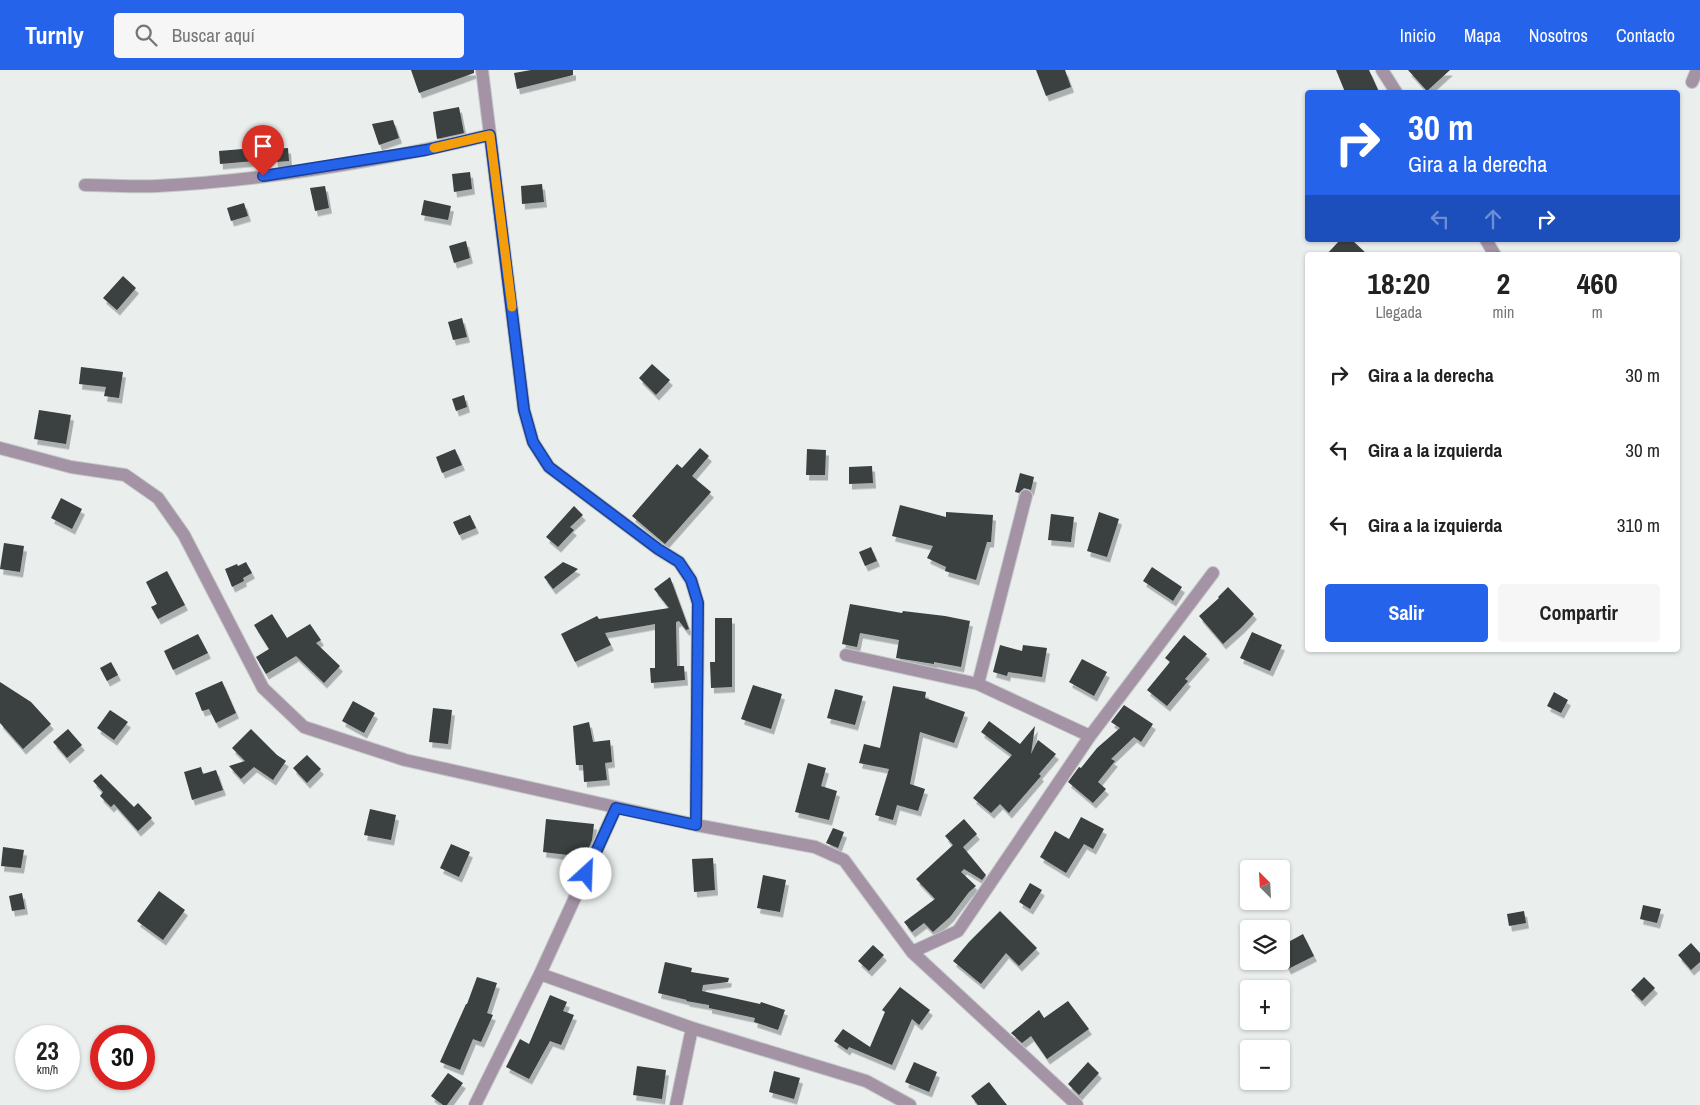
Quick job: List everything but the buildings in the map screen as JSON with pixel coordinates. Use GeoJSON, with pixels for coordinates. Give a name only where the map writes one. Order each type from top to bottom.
{"type":"FeatureCollection","features":[{"type":"Feature","properties":{"kind":"street"},"geometry":{"type":"LineString","coordinates":[[482,70],[524,410],[533,442],[549,467],[658,549],[679,562],[691,580],[698,603],[696,825]]}},
{"type":"Feature","properties":{"kind":"street"},"geometry":{"type":"LineString","coordinates":[[1382,70],[1395,90]]}},
{"type":"Feature","properties":{"kind":"street"},"geometry":{"type":"LineString","coordinates":[[85,185],[155,186],[245,179],[426,150],[490,135]]}},
{"type":"Feature","properties":{"kind":"street"},"geometry":{"type":"LineString","coordinates":[[0,448],[72,467],[125,475],[158,498],[184,535],[263,688],[304,727],[405,760],[696,825],[816,847],[844,860],[912,952],[1077,1105]]}},
{"type":"Feature","properties":{"kind":"street"},"geometry":{"type":"LineString","coordinates":[[978,684],[1026,496]]}},
{"type":"Feature","properties":{"kind":"street"},"geometry":{"type":"LineString","coordinates":[[912,952],[958,931],[1090,736],[1213,573]]}},
{"type":"Feature","properties":{"kind":"street"},"geometry":{"type":"LineString","coordinates":[[846,655],[978,684],[1090,736]]}},
{"type":"Feature","properties":{"kind":"street"},"geometry":{"type":"LineString","coordinates":[[475,1105],[540,974],[616,808]]}},
{"type":"Feature","properties":{"kind":"street"},"geometry":{"type":"LineString","coordinates":[[540,974],[692,1028],[866,1081],[910,1105]]}},
{"type":"Feature","properties":{"kind":"street"},"geometry":{"type":"LineString","coordinates":[[676,1105],[692,1028]]}},
{"type":"Feature","properties":{"kind":"slow traffic"},"geometry":{"type":"LineString","coordinates":[[434,148],[490,135],[512,307]]}},
{"type":"Feature","properties":{"kind":"route"},"geometry":{"type":"LineString","coordinates":[[263,176],[426,150],[490,135],[524,410],[533,442],[549,467],[658,549],[679,562],[691,580],[698,603],[696,825],[616,808],[586,874]]}}]}
